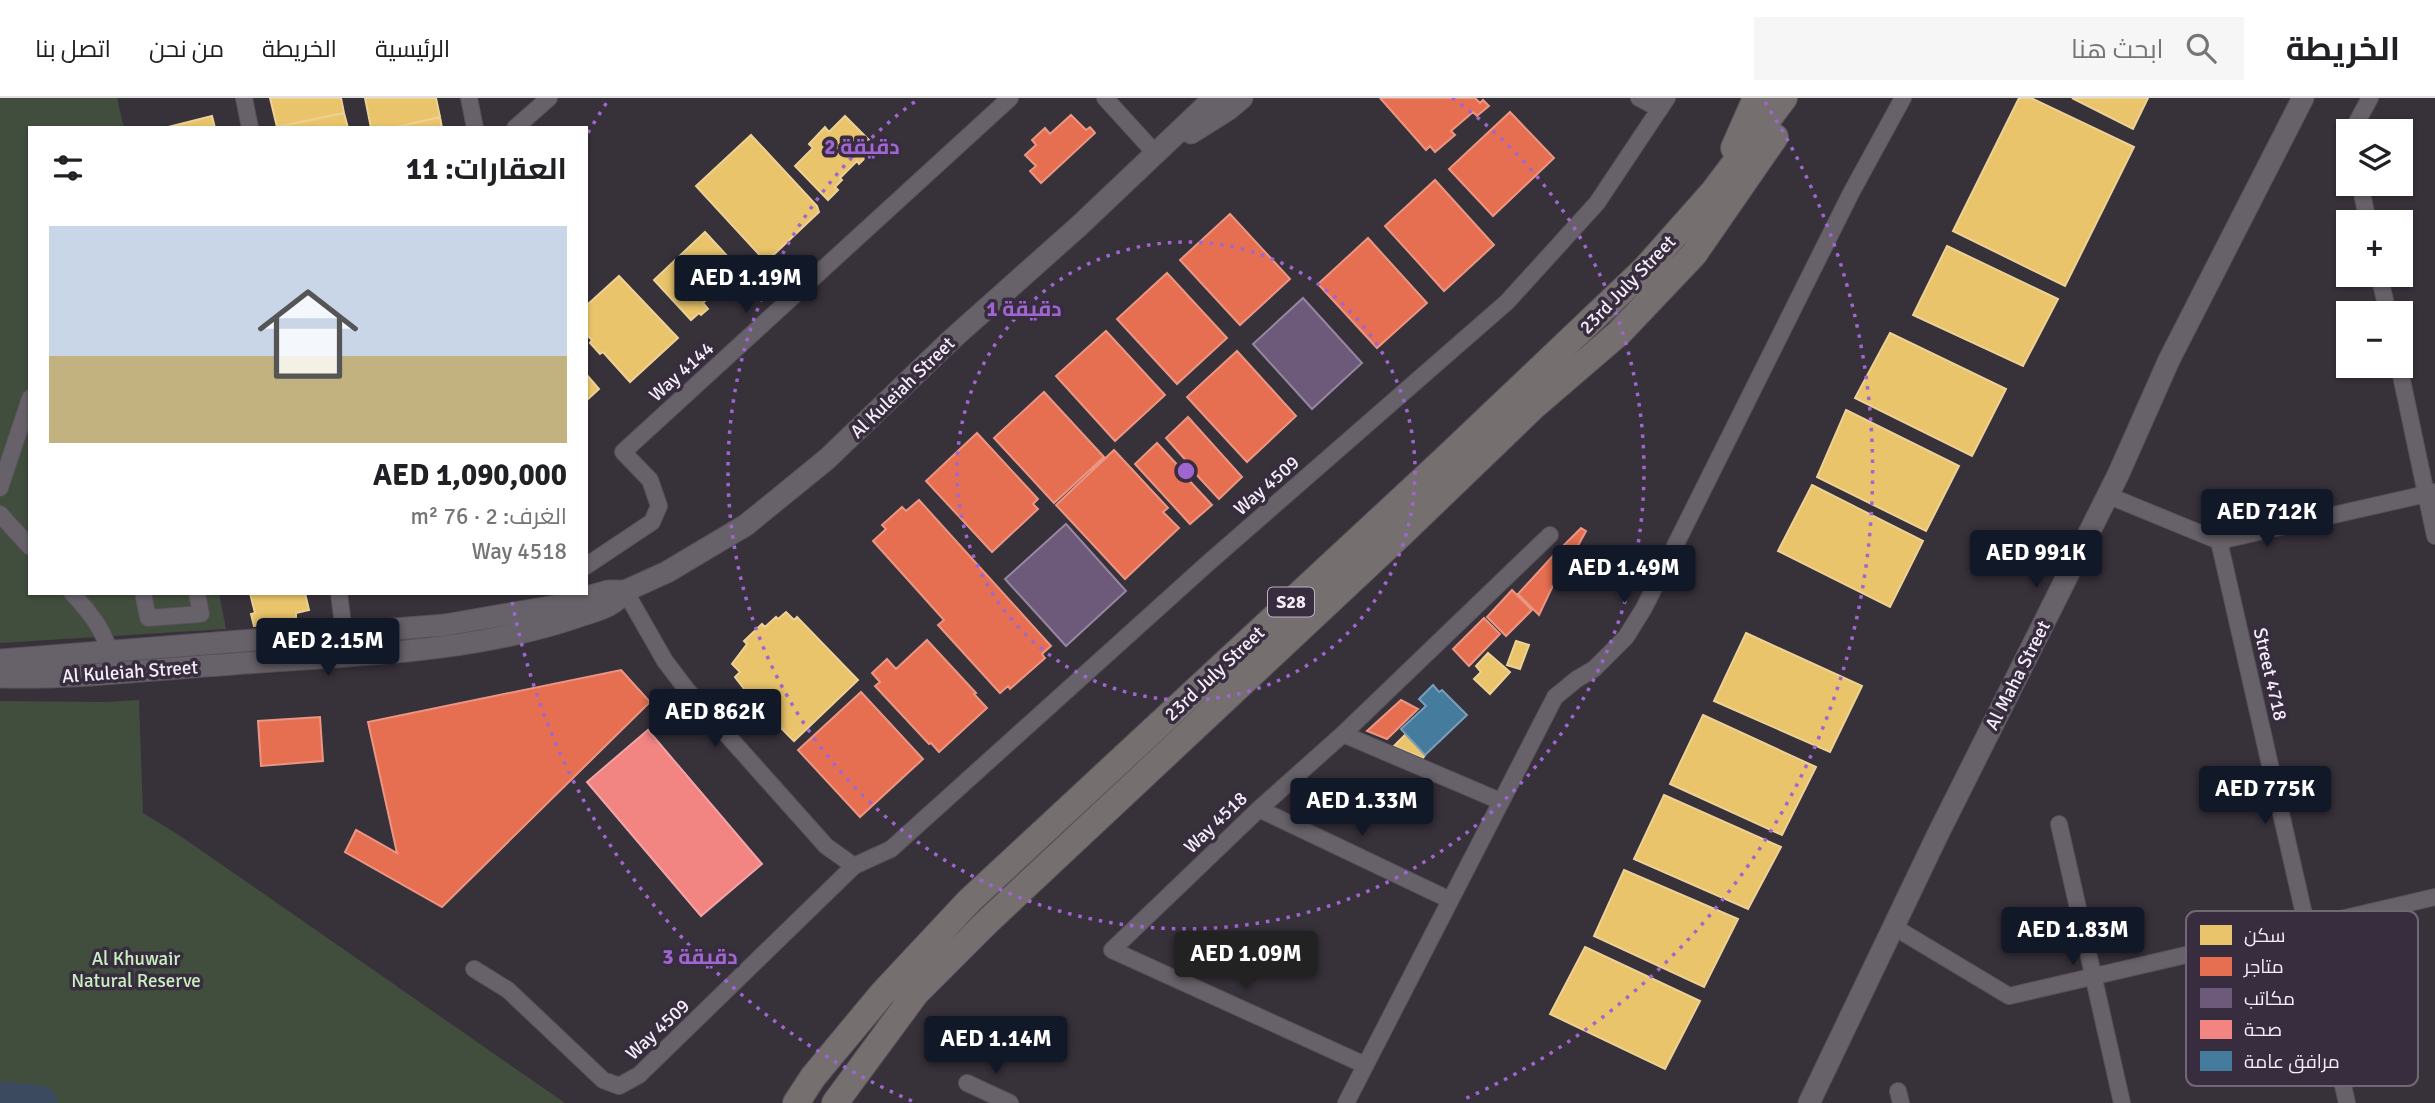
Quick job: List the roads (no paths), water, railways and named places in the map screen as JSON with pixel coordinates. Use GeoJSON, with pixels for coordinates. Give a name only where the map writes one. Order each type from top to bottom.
{"type":"FeatureCollection","features":[{"type":"Feature","properties":{"kind":"main road"},"geometry":{"type":"LineString","coordinates":[[1714,191],[1756,98]]}},
{"type":"Feature","properties":{"kind":"main road","name":"23rd July Street"},"geometry":{"type":"LineString","coordinates":[[796,1103],[813,1077],[882,994],[969,901],[1575,338],[1644,270],[1714,191],[1784,98]]}},
{"type":"Feature","properties":{"kind":"main road","name":"23rd July Street"},"geometry":{"type":"LineString","coordinates":[[835,1103],[916,993],[986,923],[1533,407],[1619,333],[1694,254],[1801,98]]}},
{"type":"Feature","properties":{"kind":"street"},"geometry":{"type":"LineString","coordinates":[[244,98],[250,126]]}},
{"type":"Feature","properties":{"kind":"street"},"geometry":{"type":"LineString","coordinates":[[469,98],[475,126]]}},
{"type":"Feature","properties":{"kind":"street"},"geometry":{"type":"LineString","coordinates":[[518,126],[549,98]]}},
{"type":"Feature","properties":{"kind":"street","name":"Way 4144"},"geometry":{"type":"LineString","coordinates":[[588,565],[652,522],[659,506],[650,480],[623,452],[1010,98]]}},
{"type":"Feature","properties":{"kind":"street"},"geometry":{"type":"LineString","coordinates":[[1105,98],[1156,154]]}},
{"type":"Feature","properties":{"kind":"street","name":"Al Kuleiah Street"},"geometry":{"type":"LineString","coordinates":[[0,677],[112,675],[153,669],[350,656],[469,643],[559,623],[606,607],[625,591],[707,550],[782,497],[827,459],[951,340],[1214,98]]}},
{"type":"Feature","properties":{"kind":"street","name":"Al Kuleiah Street"},"geometry":{"type":"LineString","coordinates":[[1156,154],[1229,109],[1242,98]]}},
{"type":"Feature","properties":{"kind":"street"},"geometry":{"type":"LineString","coordinates":[[1639,98],[1664,103]]}},
{"type":"Feature","properties":{"kind":"street"},"geometry":{"type":"LineString","coordinates":[[1346,1103],[1555,697],[1577,678],[1594,669],[1626,637],[1644,608],[1821,253],[1903,98]]}},
{"type":"Feature","properties":{"kind":"street","name":"Al Maha Street"},"geometry":{"type":"LineString","coordinates":[[1808,1103],[1964,781],[2107,495],[2169,360],[2302,98]]}},
{"type":"Feature","properties":{"kind":"street"},"geometry":{"type":"LineString","coordinates":[[2359,119],[2370,98]]}},
{"type":"Feature","properties":{"kind":"street","name":"Way 4509"},"geometry":{"type":"LineString","coordinates":[[474,970],[508,990],[603,1080],[619,1086],[639,1075],[854,866],[891,849],[1207,564],[1507,302],[1597,203],[1664,103]]}},
{"type":"Feature","properties":{"kind":"street"},"geometry":{"type":"LineString","coordinates":[[2402,378],[2430,493],[2435,536]]}},
{"type":"Feature","properties":{"kind":"street"},"geometry":{"type":"LineString","coordinates":[[0,488],[28,404]]}},
{"type":"Feature","properties":{"kind":"street"},"geometry":{"type":"LineString","coordinates":[[2107,495],[2219,541],[2430,493]]}},
{"type":"Feature","properties":{"kind":"street"},"geometry":{"type":"LineString","coordinates":[[0,514],[28,545]]}},
{"type":"Feature","properties":{"kind":"street","name":"Way 4518"},"geometry":{"type":"LineString","coordinates":[[1365,1065],[1112,950],[1550,535]]}},
{"type":"Feature","properties":{"kind":"street","name":"Street 4718"},"geometry":{"type":"LineString","coordinates":[[2219,541],[2303,911]]}},
{"type":"Feature","properties":{"kind":"street","name":"Al Kuleiah Street"},"geometry":{"type":"LineString","coordinates":[[0,660],[472,621],[555,606],[608,591],[625,591]]}},
{"type":"Feature","properties":{"kind":"street"},"geometry":{"type":"LineString","coordinates":[[625,591],[665,661],[687,690],[826,846],[854,866]]}},
{"type":"Feature","properties":{"kind":"street"},"geometry":{"type":"LineString","coordinates":[[74,595],[105,636],[112,675]]}},
{"type":"Feature","properties":{"kind":"street"},"geometry":{"type":"LineString","coordinates":[[143,595],[148,618],[201,614],[197,595]]}},
{"type":"Feature","properties":{"kind":"street"},"geometry":{"type":"LineString","coordinates":[[339,595],[344,633]]}},
{"type":"Feature","properties":{"kind":"street"},"geometry":{"type":"LineString","coordinates":[[1343,734],[1500,801]]}},
{"type":"Feature","properties":{"kind":"street"},"geometry":{"type":"LineString","coordinates":[[1259,809],[1450,900]]}},
{"type":"Feature","properties":{"kind":"street"},"geometry":{"type":"LineString","coordinates":[[2059,824],[2122,1103]]}},
{"type":"Feature","properties":{"kind":"street"},"geometry":{"type":"LineString","coordinates":[[2373,911],[2435,897]]}},
{"type":"Feature","properties":{"kind":"street"},"geometry":{"type":"LineString","coordinates":[[1894,927],[2008,996],[2186,954]]}},
{"type":"Feature","properties":{"kind":"street"},"geometry":{"type":"LineString","coordinates":[[840,1103],[855,1073]]}},
{"type":"Feature","properties":{"kind":"street"},"geometry":{"type":"LineString","coordinates":[[967,1083],[1010,1103]]}},
{"type":"Feature","properties":{"kind":"waterway"},"geometry":{"type":"LineString","coordinates":[[0,1099],[40,1103]]}},
{"type":"Feature","properties":{"kind":"park label","name":"Al Khuwair Natural Reserve"},"geometry":{"type":"Point","coordinates":[136,969]}}]}
